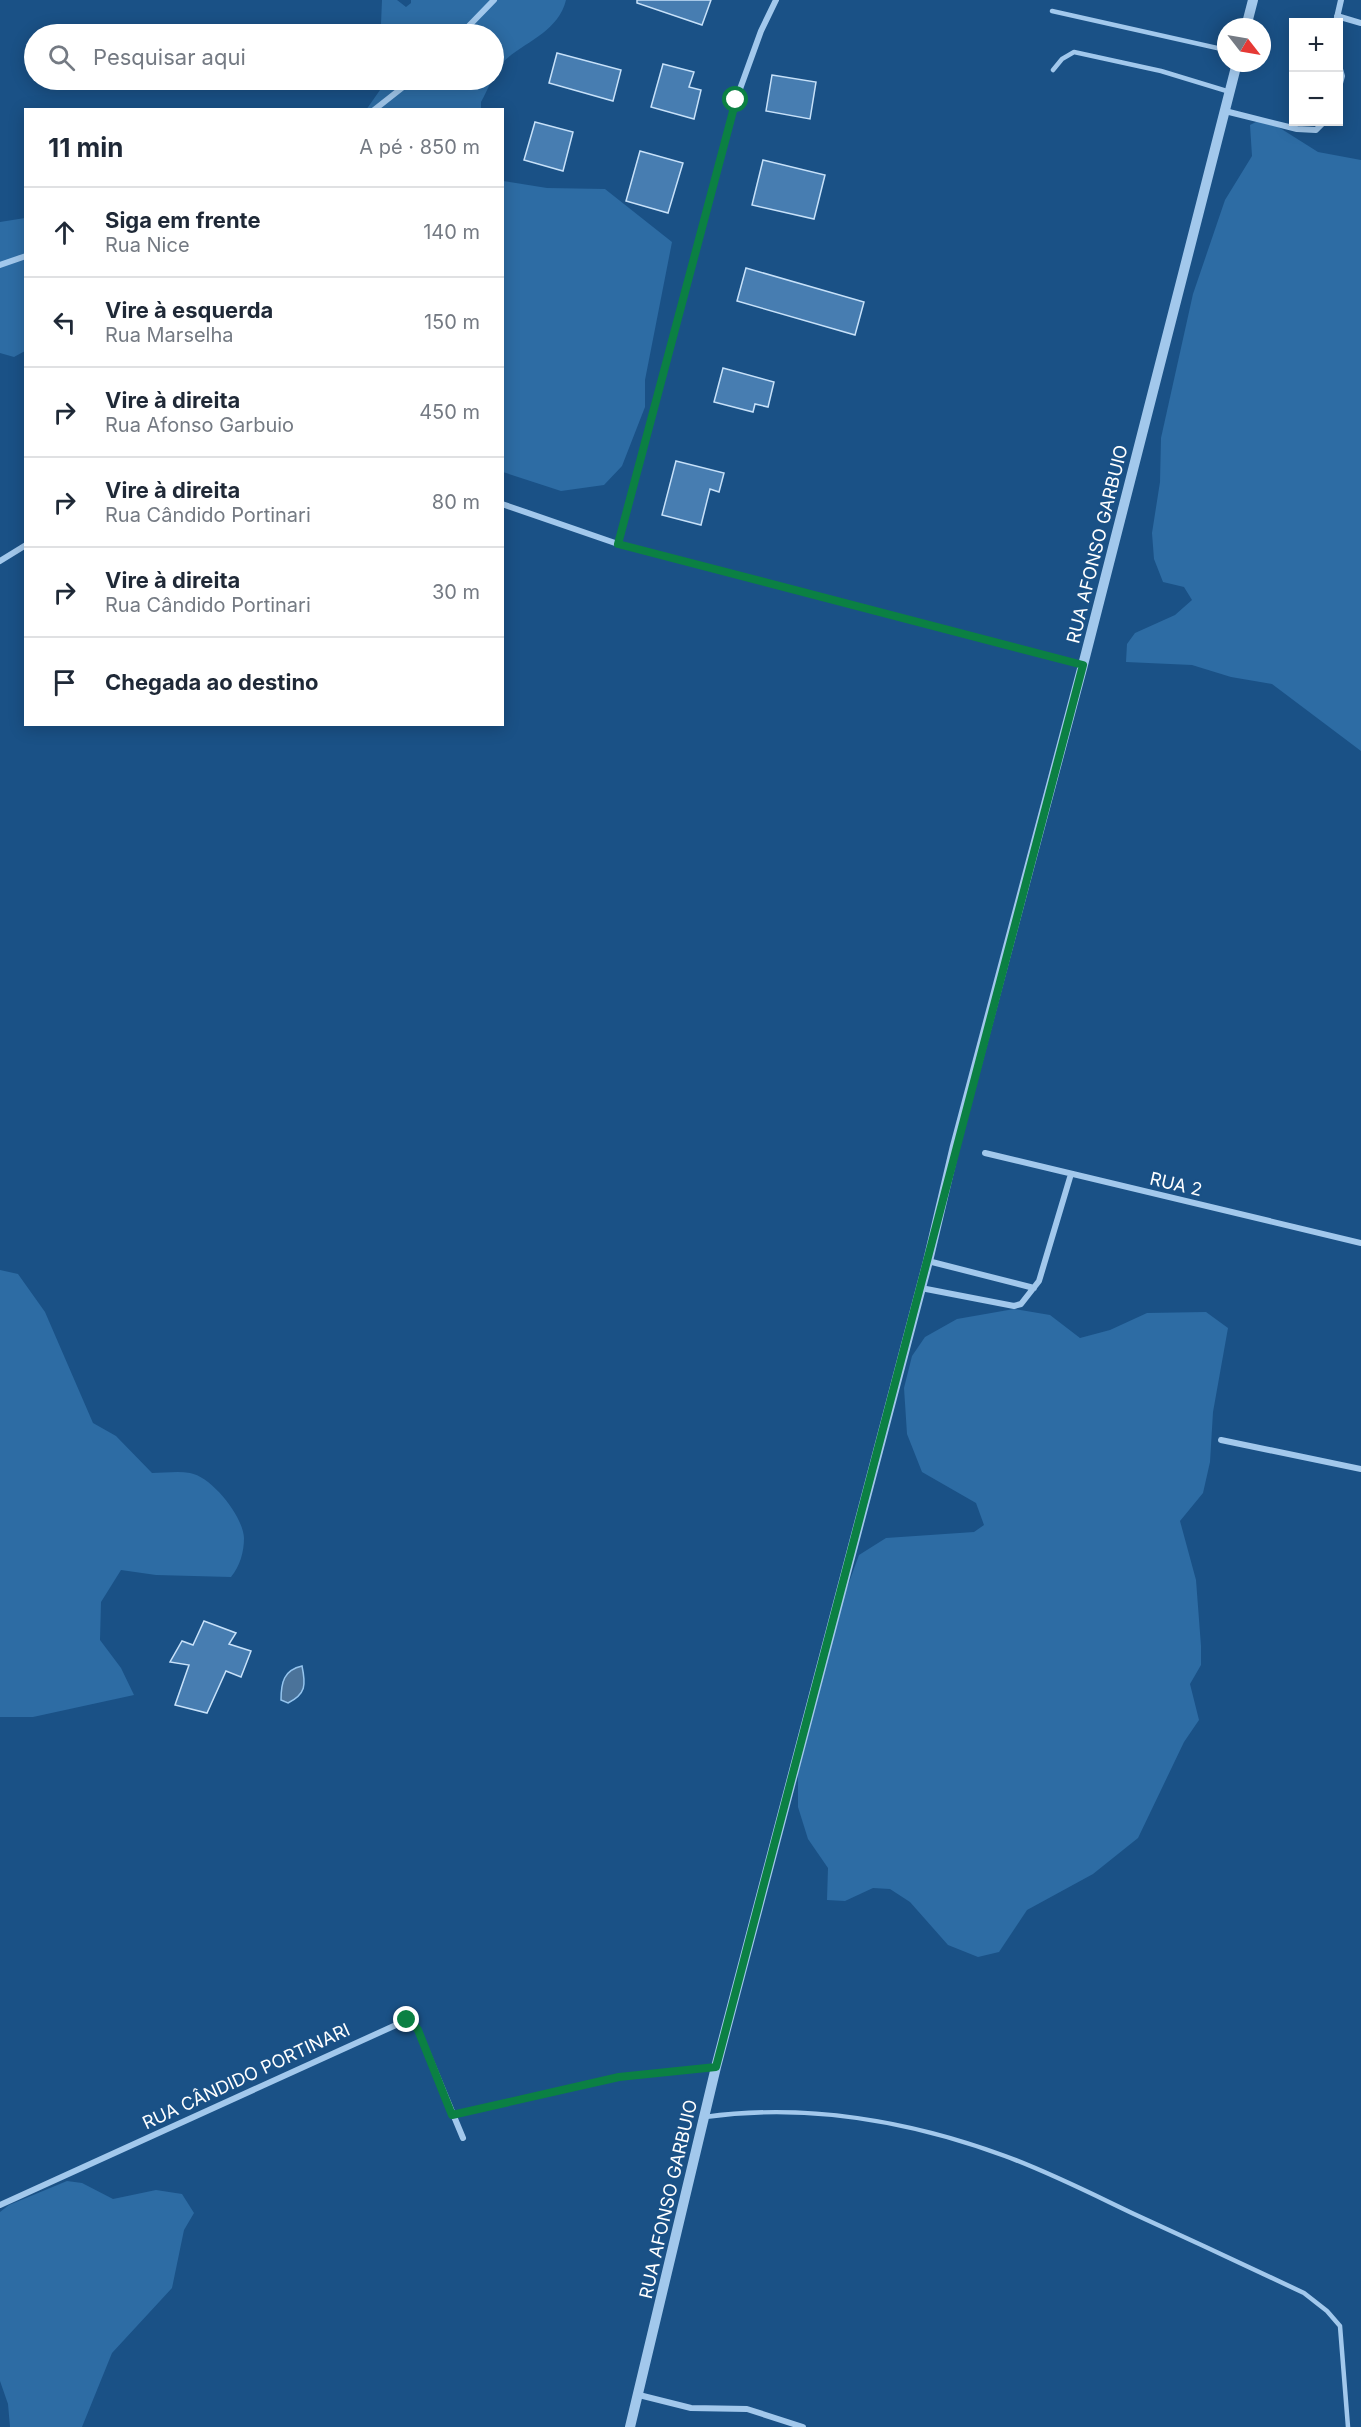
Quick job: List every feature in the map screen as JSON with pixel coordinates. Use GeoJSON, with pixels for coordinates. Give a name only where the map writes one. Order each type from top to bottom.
{"type":"FeatureCollection","features":[{"type":"Feature","properties":{"kind":"street"},"geometry":{"type":"LineString","coordinates":[[471,24],[494,0]]}},
{"type":"Feature","properties":{"kind":"street"},"geometry":{"type":"LineString","coordinates":[[618,544],[736,100],[761,31],[776,0]]}},
{"type":"Feature","properties":{"kind":"street"},"geometry":{"type":"LineString","coordinates":[[1248,18],[1253,0]]}},
{"type":"Feature","properties":{"kind":"street"},"geometry":{"type":"LineString","coordinates":[[1336,18],[1341,0]]}},
{"type":"Feature","properties":{"kind":"street"},"geometry":{"type":"LineString","coordinates":[[1343,20],[1361,23]]}},
{"type":"Feature","properties":{"kind":"street","name":"RUA AFONSO GARBUIO"},"geometry":{"type":"LineString","coordinates":[[630,2427],[716,2067],[921,1288],[955,1146],[1083,665],[1235,72]]}},
{"type":"Feature","properties":{"kind":"street"},"geometry":{"type":"LineString","coordinates":[[377,108],[399,90]]}},
{"type":"Feature","properties":{"kind":"street"},"geometry":{"type":"LineString","coordinates":[[1225,111],[1289,123]]}},
{"type":"Feature","properties":{"kind":"street"},"geometry":{"type":"LineString","coordinates":[[1302,126],[1316,130],[1320,126]]}},
{"type":"Feature","properties":{"kind":"street"},"geometry":{"type":"LineString","coordinates":[[0,265],[24,257]]}},
{"type":"Feature","properties":{"kind":"street"},"geometry":{"type":"LineString","coordinates":[[504,505],[618,544],[1083,665]]}},
{"type":"Feature","properties":{"kind":"street"},"geometry":{"type":"LineString","coordinates":[[0,561],[24,546]]}},
{"type":"Feature","properties":{"kind":"street","name":"RUA 2"},"geometry":{"type":"LineString","coordinates":[[985,1153],[1361,1243]]}},
{"type":"Feature","properties":{"kind":"street"},"geometry":{"type":"LineString","coordinates":[[921,1288],[1014,1306],[1021,1304],[1040,1281],[1071,1174]]}},
{"type":"Feature","properties":{"kind":"street"},"geometry":{"type":"LineString","coordinates":[[928,1261],[1034,1288]]}},
{"type":"Feature","properties":{"kind":"street"},"geometry":{"type":"LineString","coordinates":[[1221,1440],[1361,1469]]}},
{"type":"Feature","properties":{"kind":"street","name":"RUA CÂNDIDO PORTINARI"},"geometry":{"type":"LineString","coordinates":[[0,2205],[407,2020],[412,2022],[418,2030],[462,2138]]}},
{"type":"Feature","properties":{"kind":"street"},"geometry":{"type":"LineString","coordinates":[[452,2115],[619,2077],[716,2067]]}},
{"type":"Feature","properties":{"kind":"street"},"geometry":{"type":"LineString","coordinates":[[639,2395],[691,2408],[747,2409],[803,2427]]}},
{"type":"Feature","properties":{"kind":"lane"},"geometry":{"type":"LineString","coordinates":[[1052,11],[1217,48]]}},
{"type":"Feature","properties":{"kind":"lane"},"geometry":{"type":"LineString","coordinates":[[1053,70],[1062,59],[1074,52],[1161,71],[1230,92]]}},
{"type":"Feature","properties":{"kind":"lane"},"geometry":{"type":"LineString","coordinates":[[705,2117],[739,2112],[863,2118],[940,2135],[1006,2156],[1304,2293],[1327,2311],[1340,2326],[1348,2427]]}},
{"type":"Feature","properties":{"kind":"shaded area"},"geometry":{"type":"Polygon","coordinates":[[[382,0],[397,0],[406,7],[411,0],[566,0],[562,11],[549,28],[504,61],[504,24],[381,24],[382,0]]]}},
{"type":"Feature","properties":{"kind":"shaded area"},"geometry":{"type":"Polygon","coordinates":[[[380,90],[487,90],[481,102],[481,108],[367,108],[380,90]]]}},
{"type":"Feature","properties":{"kind":"shaded area"},"geometry":{"type":"Polygon","coordinates":[[[1264,118],[1318,152],[1361,160],[1361,751],[1272,684],[1231,677],[1192,665],[1126,662],[1127,644],[1135,633],[1175,615],[1192,600],[1184,587],[1163,582],[1154,559],[1152,533],[1160,482],[1161,438],[1193,294],[1225,200],[1252,156],[1250,125],[1264,118]]]}},
{"type":"Feature","properties":{"kind":"shaded area"},"geometry":{"type":"Polygon","coordinates":[[[504,181],[547,188],[605,189],[672,242],[645,380],[645,407],[622,466],[604,485],[561,491],[504,472],[504,181]]]}},
{"type":"Feature","properties":{"kind":"shaded area"},"geometry":{"type":"Polygon","coordinates":[[[24,218],[24,352],[14,357],[0,353],[0,222],[24,218]]]}},
{"type":"Feature","properties":{"kind":"shaded area"},"geometry":{"type":"Polygon","coordinates":[[[0,1270],[18,1274],[45,1312],[93,1423],[116,1436],[152,1473],[190,1473],[208,1482],[232,1509],[244,1538],[241,1559],[231,1577],[156,1575],[121,1570],[101,1602],[100,1640],[121,1668],[134,1695],[33,1717],[0,1717],[0,1270]]]}},
{"type":"Feature","properties":{"kind":"shaded area"},"geometry":{"type":"Polygon","coordinates":[[[1014,1309],[1050,1315],[1080,1338],[1110,1330],[1147,1313],[1206,1312],[1228,1328],[1213,1412],[1210,1462],[1203,1493],[1180,1521],[1196,1580],[1201,1665],[1190,1684],[1199,1720],[1184,1742],[1138,1838],[1093,1874],[1027,1910],[999,1952],[978,1957],[948,1945],[910,1902],[890,1889],[873,1888],[845,1901],[827,1900],[828,1868],[808,1839],[798,1807],[798,1773],[844,1596],[859,1555],[886,1538],[974,1532],[984,1525],[976,1503],[922,1472],[907,1434],[904,1388],[912,1356],[925,1337],[957,1319],[1014,1309]]]}},
{"type":"Feature","properties":{"kind":"shaded area"},"geometry":{"type":"Polygon","coordinates":[[[302,1666],[304,1684],[301,1692],[288,1703],[281,1700],[287,1674],[302,1666]]]}},
{"type":"Feature","properties":{"kind":"shaded area"},"geometry":{"type":"Polygon","coordinates":[[[67,2181],[82,2183],[113,2199],[156,2190],[182,2194],[194,2213],[184,2230],[172,2288],[112,2353],[82,2427],[10,2427],[8,2404],[0,2381],[0,2212],[9,2205],[67,2181]]]}},
{"type":"Feature","properties":{"kind":"building"},"geometry":{"type":"Polygon","coordinates":[[[637,0],[711,0],[702,25],[637,3],[637,0]]]}},
{"type":"Feature","properties":{"kind":"building"},"geometry":{"type":"Polygon","coordinates":[[[557,53],[621,70],[613,101],[549,83],[557,53]]]}},
{"type":"Feature","properties":{"kind":"building"},"geometry":{"type":"Polygon","coordinates":[[[663,64],[694,72],[689,87],[701,90],[694,119],[651,107],[663,64]]]}},
{"type":"Feature","properties":{"kind":"building"},"geometry":{"type":"Polygon","coordinates":[[[772,75],[816,82],[810,119],[766,111],[772,75]]]}},
{"type":"Feature","properties":{"kind":"building"},"geometry":{"type":"Polygon","coordinates":[[[535,122],[573,132],[563,171],[524,160],[535,122]]]}},
{"type":"Feature","properties":{"kind":"building"},"geometry":{"type":"Polygon","coordinates":[[[640,151],[683,163],[668,213],[626,201],[640,151]]]}},
{"type":"Feature","properties":{"kind":"building"},"geometry":{"type":"Polygon","coordinates":[[[763,160],[825,175],[814,219],[752,205],[763,160]]]}},
{"type":"Feature","properties":{"kind":"building"},"geometry":{"type":"Polygon","coordinates":[[[746,268],[864,302],[855,335],[737,301],[746,268]]]}},
{"type":"Feature","properties":{"kind":"building"},"geometry":{"type":"Polygon","coordinates":[[[723,368],[774,382],[768,407],[755,404],[753,412],[714,402],[723,368]]]}},
{"type":"Feature","properties":{"kind":"building"},"geometry":{"type":"Polygon","coordinates":[[[676,461],[724,473],[719,492],[710,489],[701,525],[662,515],[676,461]]]}},
{"type":"Feature","properties":{"kind":"building"},"geometry":{"type":"Polygon","coordinates":[[[204,1621],[236,1633],[229,1644],[251,1651],[241,1677],[226,1671],[207,1713],[175,1705],[189,1665],[170,1662],[182,1641],[193,1645],[204,1621]]]}},
{"type":"Feature","properties":{"kind":"route"},"geometry":{"type":"LineString","coordinates":[[407,2020],[412,2022],[418,2030],[452,2115],[619,2077],[716,2067],[928,1261],[955,1146],[1083,665],[618,544],[736,100]]}}]}
